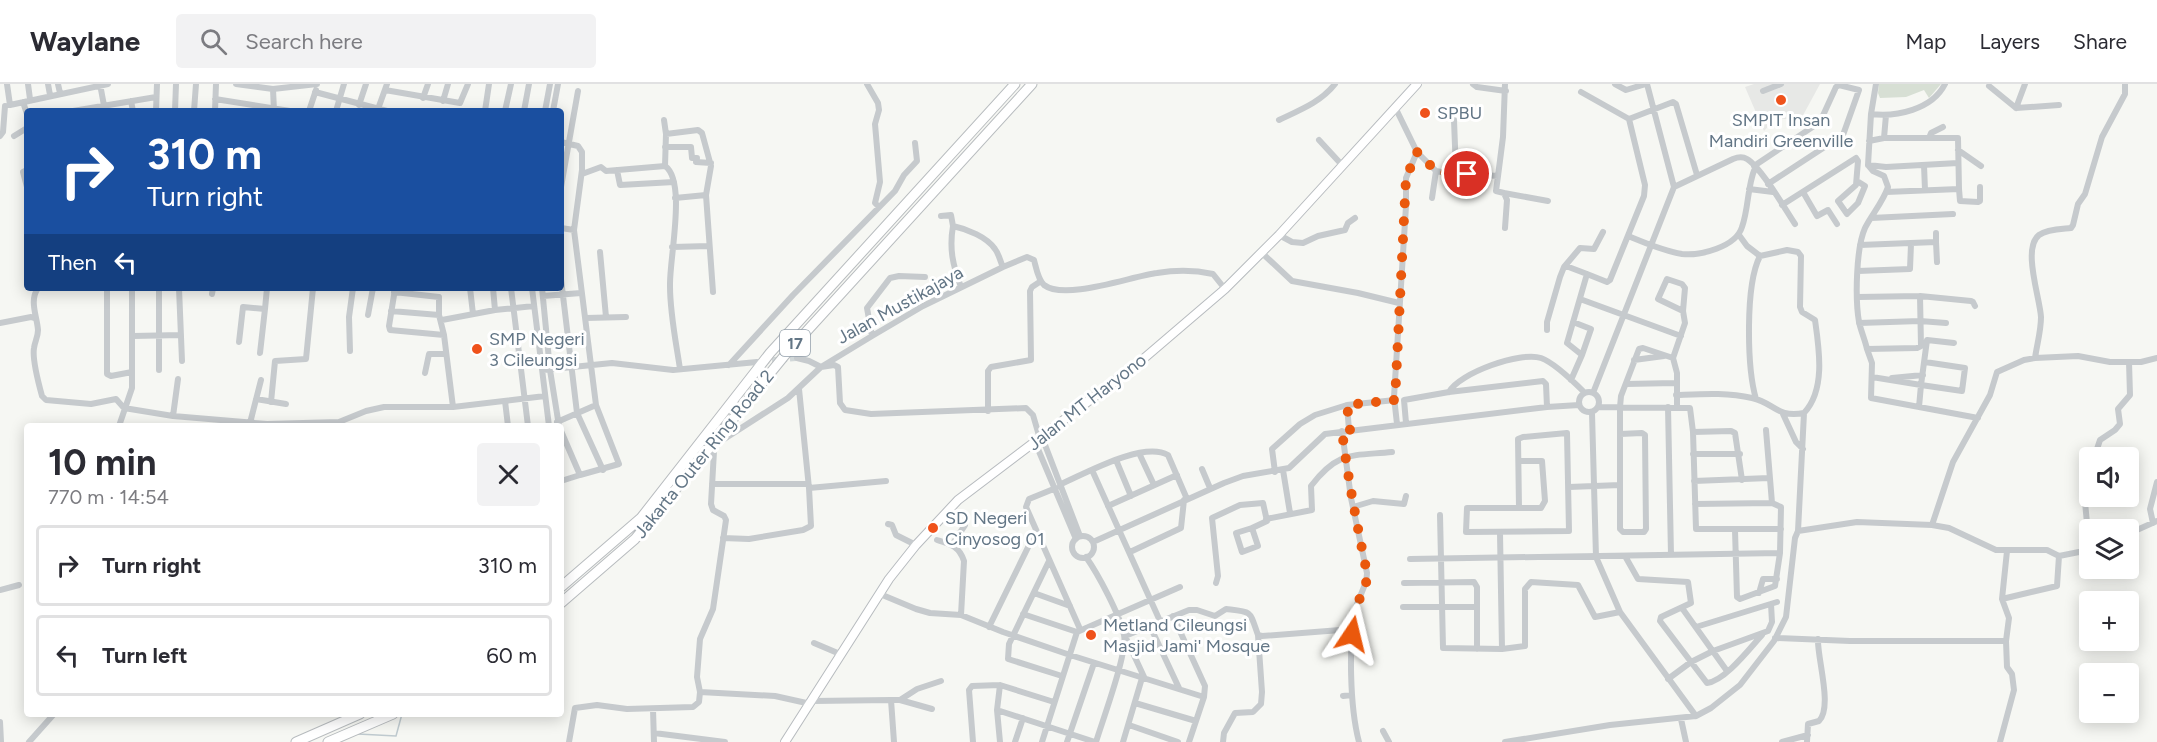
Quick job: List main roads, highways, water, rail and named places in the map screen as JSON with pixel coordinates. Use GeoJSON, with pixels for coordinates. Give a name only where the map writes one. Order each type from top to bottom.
{"type":"FeatureCollection","features":[{"type":"Feature","properties":{"kind":"highway","name":"Jakarta Outer Ring Road 2"},"geometry":{"type":"LineString","coordinates":[[564,584],[641,518],[770,353],[1015,84]]}},
{"type":"Feature","properties":{"kind":"highway","name":"Jakarta Outer Ring Road 2"},"geometry":{"type":"LineString","coordinates":[[564,600],[635,539],[785,355],[1032,84]]}},
{"type":"Feature","properties":{"kind":"highway"},"geometry":{"type":"LineString","coordinates":[[296,742],[353,717]]}},
{"type":"Feature","properties":{"kind":"highway"},"geometry":{"type":"LineString","coordinates":[[328,742],[386,717]]}},
{"type":"Feature","properties":{"kind":"main road","name":"Jalan MT Haryono"},"geometry":{"type":"LineString","coordinates":[[785,742],[889,579],[916,545],[958,500],[1135,366],[1225,289],[1279,235],[1416,84]]}},
{"type":"Feature","properties":{"kind":"waterway"},"geometry":{"type":"LineString","coordinates":[[358,734],[396,736],[401,717]]}},
{"type":"Feature","properties":{"kind":"tunnel"},"geometry":{"type":"LineString","coordinates":[[763,361],[797,358]]}},
{"type":"Feature","properties":{"kind":"place","name":"SMPIT Insan Mandiri Greenville"},"geometry":{"type":"Point","coordinates":[1781,100]}},
{"type":"Feature","properties":{"kind":"place","name":"SPBU"},"geometry":{"type":"Point","coordinates":[1425,113]}},
{"type":"Feature","properties":{"kind":"place","name":"SMP Negeri 3 Cileungsi"},"geometry":{"type":"Point","coordinates":[477,349]}},
{"type":"Feature","properties":{"kind":"place","name":"SD Negeri Cinyosog 01"},"geometry":{"type":"Point","coordinates":[933,528]}},
{"type":"Feature","properties":{"kind":"place","name":"Metland Cileungsi Masjid Jami' Mosque"},"geometry":{"type":"Point","coordinates":[1091,635]}}]}
